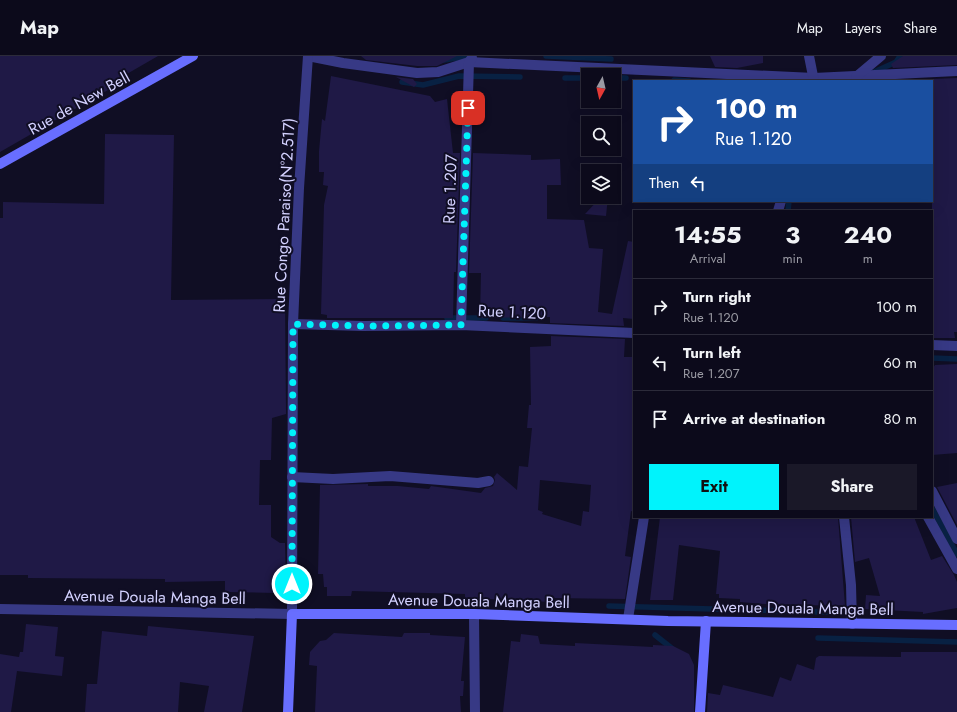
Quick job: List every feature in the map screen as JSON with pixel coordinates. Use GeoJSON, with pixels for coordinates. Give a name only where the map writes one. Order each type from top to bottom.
{"type":"FeatureCollection","features":[{"type":"Feature","properties":{"kind":"street","name":"Rue de New Bell"},"geometry":{"type":"LineString","coordinates":[[0,164],[193,56]]}},
{"type":"Feature","properties":{"kind":"street"},"geometry":{"type":"LineString","coordinates":[[308,56],[343,63],[417,73],[438,72],[472,59],[814,79],[957,71]]}},
{"type":"Feature","properties":{"kind":"street","name":"Rue Congo Paraiso(N°2.517)"},"geometry":{"type":"LineString","coordinates":[[288,712],[292,614],[293,324],[298,188],[308,56]]}},
{"type":"Feature","properties":{"kind":"street"},"geometry":{"type":"LineString","coordinates":[[809,56],[814,79]]}},
{"type":"Feature","properties":{"kind":"street"},"geometry":{"type":"LineString","coordinates":[[856,77],[881,56]]}},
{"type":"Feature","properties":{"kind":"street","name":"Rue 1.207"},"geometry":{"type":"LineString","coordinates":[[461,325],[472,59]]}},
{"type":"Feature","properties":{"kind":"street","name":"Rue 1.120"},"geometry":{"type":"LineString","coordinates":[[293,324],[363,326],[461,325],[633,333]]}},
{"type":"Feature","properties":{"kind":"street"},"geometry":{"type":"LineString","coordinates":[[933,345],[957,346]]}},
{"type":"Feature","properties":{"kind":"street"},"geometry":{"type":"LineString","coordinates":[[292,477],[333,479],[390,476],[471,483],[489,482]]}},
{"type":"Feature","properties":{"kind":"street"},"geometry":{"type":"LineString","coordinates":[[933,493],[957,539]]}},
{"type":"Feature","properties":{"kind":"street"},"geometry":{"type":"LineString","coordinates":[[628,619],[644,518]]}},
{"type":"Feature","properties":{"kind":"street"},"geometry":{"type":"LineString","coordinates":[[844,518],[851,585],[852,624]]}},
{"type":"Feature","properties":{"kind":"street"},"geometry":{"type":"LineString","coordinates":[[929,518],[957,569]]}},
{"type":"Feature","properties":{"kind":"street","name":"Avenue Douala Manga Bell"},"geometry":{"type":"LineString","coordinates":[[0,609],[292,614],[474,614],[706,621],[957,625]]}},
{"type":"Feature","properties":{"kind":"street"},"geometry":{"type":"LineString","coordinates":[[474,614],[475,712]]}},
{"type":"Feature","properties":{"kind":"street"},"geometry":{"type":"LineString","coordinates":[[700,712],[706,621]]}},
{"type":"Feature","properties":{"kind":"building"},"geometry":{"type":"Polygon","coordinates":[[[0,56],[158,56],[113,82],[115,86],[0,152],[0,56]]]}},
{"type":"Feature","properties":{"kind":"building"},"geometry":{"type":"Polygon","coordinates":[[[361,56],[457,56],[437,66],[417,66],[366,60],[361,56]]]}},
{"type":"Feature","properties":{"kind":"building"},"geometry":{"type":"Polygon","coordinates":[[[710,56],[763,56],[763,63],[737,68],[715,67],[710,56]]]}},
{"type":"Feature","properties":{"kind":"building"},"geometry":{"type":"Polygon","coordinates":[[[903,56],[957,56],[957,65],[893,68],[891,64],[903,56]]]}},
{"type":"Feature","properties":{"kind":"building"},"geometry":{"type":"Polygon","coordinates":[[[331,76],[430,96],[435,102],[447,99],[453,153],[460,153],[453,318],[327,318],[327,315],[321,314],[324,205],[328,186],[323,185],[324,172],[319,172],[319,151],[322,119],[325,121],[331,76]]]}},
{"type":"Feature","properties":{"kind":"building"},"geometry":{"type":"Polygon","coordinates":[[[396,77],[413,79],[417,84],[414,87],[396,77]]]}},
{"type":"Feature","properties":{"kind":"building"},"geometry":{"type":"Polygon","coordinates":[[[957,78],[957,332],[954,332],[955,338],[934,338],[933,332],[932,79],[957,78]]]}},
{"type":"Feature","properties":{"kind":"building"},"geometry":{"type":"Polygon","coordinates":[[[105,134],[174,135],[171,300],[285,299],[286,414],[272,418],[271,460],[260,460],[259,505],[271,505],[271,537],[280,543],[285,543],[286,584],[277,593],[225,592],[225,581],[165,582],[165,579],[28,578],[28,575],[0,575],[0,218],[3,218],[3,202],[104,204],[105,134]]]}},
{"type":"Feature","properties":{"kind":"building"},"geometry":{"type":"Polygon","coordinates":[[[473,153],[531,155],[531,160],[560,159],[561,185],[547,185],[547,219],[584,220],[589,248],[603,249],[598,312],[612,314],[628,241],[633,242],[633,319],[623,318],[624,326],[550,323],[550,317],[480,318],[481,273],[469,273],[473,153]]]}},
{"type":"Feature","properties":{"kind":"building"},"geometry":{"type":"Polygon","coordinates":[[[594,204],[607,204],[606,216],[585,214],[594,204]]]}},
{"type":"Feature","properties":{"kind":"building"},"geometry":{"type":"Polygon","coordinates":[[[551,336],[625,339],[624,357],[633,357],[633,512],[631,511],[625,556],[631,557],[625,599],[552,598],[552,602],[465,598],[465,594],[352,591],[351,596],[327,596],[327,587],[324,587],[323,574],[318,574],[320,485],[368,484],[368,486],[398,486],[429,489],[431,486],[481,493],[485,488],[493,486],[495,480],[494,477],[497,473],[517,490],[519,466],[528,467],[532,428],[527,428],[529,405],[531,405],[530,347],[551,346],[551,336]],[[540,480],[538,510],[543,512],[542,514],[581,526],[583,511],[589,512],[591,485],[540,480]]]}},
{"type":"Feature","properties":{"kind":"building"},"geometry":{"type":"Polygon","coordinates":[[[957,364],[957,453],[933,455],[933,368],[935,365],[957,364]]]}},
{"type":"Feature","properties":{"kind":"building"},"geometry":{"type":"Polygon","coordinates":[[[957,483],[957,525],[937,487],[957,483]]]}},
{"type":"Feature","properties":{"kind":"building"},"geometry":{"type":"Polygon","coordinates":[[[660,518],[838,518],[845,606],[765,604],[740,602],[740,599],[719,598],[719,594],[716,594],[720,551],[679,545],[673,600],[650,600],[660,518]]]}},
{"type":"Feature","properties":{"kind":"building"},"geometry":{"type":"Polygon","coordinates":[[[851,518],[914,518],[931,560],[942,556],[954,575],[957,582],[957,608],[923,614],[923,612],[865,609],[866,595],[880,596],[869,558],[855,562],[851,518]]]}},
{"type":"Feature","properties":{"kind":"building"},"geometry":{"type":"Polygon","coordinates":[[[26,624],[58,627],[55,656],[64,657],[62,676],[17,671],[11,712],[0,712],[0,654],[19,657],[20,652],[23,652],[26,624]]]}},
{"type":"Feature","properties":{"kind":"building"},"geometry":{"type":"Polygon","coordinates":[[[148,626],[254,636],[242,712],[204,712],[209,686],[180,682],[178,712],[85,712],[87,684],[97,684],[102,631],[147,636],[148,626]]]}},
{"type":"Feature","properties":{"kind":"building"},"geometry":{"type":"Polygon","coordinates":[[[334,633],[402,637],[404,633],[430,633],[430,635],[465,637],[461,681],[464,681],[463,696],[460,696],[461,712],[315,712],[317,666],[309,665],[310,652],[320,641],[326,640],[334,633]]]}},
{"type":"Feature","properties":{"kind":"building"},"geometry":{"type":"Polygon","coordinates":[[[521,634],[538,636],[540,644],[575,646],[575,643],[653,647],[653,645],[673,646],[689,654],[694,665],[694,712],[503,712],[511,641],[520,642],[521,634]]]}},
{"type":"Feature","properties":{"kind":"building"},"geometry":{"type":"Polygon","coordinates":[[[901,652],[957,652],[957,712],[707,712],[708,693],[720,695],[723,685],[773,697],[780,677],[791,681],[797,664],[814,670],[816,658],[819,656],[901,657],[901,652]]]}},
{"type":"Feature","properties":{"kind":"waterway"},"geometry":{"type":"LineString","coordinates":[[444,60],[471,56]]}},
{"type":"Feature","properties":{"kind":"waterway"},"geometry":{"type":"LineString","coordinates":[[546,56],[611,59]]}},
{"type":"Feature","properties":{"kind":"waterway"},"geometry":{"type":"LineString","coordinates":[[874,72],[896,62],[900,56]]}},
{"type":"Feature","properties":{"kind":"waterway"},"geometry":{"type":"LineString","coordinates":[[402,82],[423,85],[459,76],[520,77]]}},
{"type":"Feature","properties":{"kind":"waterway"},"geometry":{"type":"LineString","coordinates":[[565,78],[580,78]]}},
{"type":"Feature","properties":{"kind":"waterway"},"geometry":{"type":"LineString","coordinates":[[621,78],[626,78]]}},
{"type":"Feature","properties":{"kind":"waterway"},"geometry":{"type":"LineString","coordinates":[[788,210],[789,202]]}},
{"type":"Feature","properties":{"kind":"waterway"},"geometry":{"type":"LineString","coordinates":[[447,318],[486,318]]}},
{"type":"Feature","properties":{"kind":"waterway"},"geometry":{"type":"LineString","coordinates":[[503,318],[536,318]]}},
{"type":"Feature","properties":{"kind":"waterway"},"geometry":{"type":"LineString","coordinates":[[933,358],[957,359]]}},
{"type":"Feature","properties":{"kind":"waterway"},"geometry":{"type":"LineString","coordinates":[[933,510],[957,554]]}},
{"type":"Feature","properties":{"kind":"waterway"},"geometry":{"type":"LineString","coordinates":[[609,606],[854,613]]}},
{"type":"Feature","properties":{"kind":"waterway"},"geometry":{"type":"LineString","coordinates":[[655,635],[674,650]]}},
{"type":"Feature","properties":{"kind":"waterway"},"geometry":{"type":"LineString","coordinates":[[818,638],[957,642]]}},
{"type":"Feature","properties":{"kind":"route"},"geometry":{"type":"LineString","coordinates":[[292,584],[293,324],[363,326],[461,325],[468,108]]}}]}
